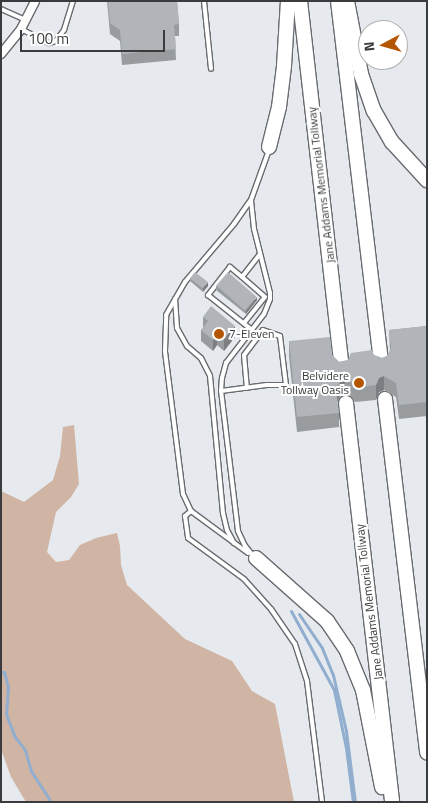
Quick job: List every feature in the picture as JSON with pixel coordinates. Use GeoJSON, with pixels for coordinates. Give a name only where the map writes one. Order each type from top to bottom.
{"type":"FeatureCollection","features":[{"type":"Feature","properties":{"kind":"highway"},"geometry":{"type":"LineString","coordinates":[[270,147],[279,107],[284,66],[288,1]]}},
{"type":"Feature","properties":{"kind":"highway","name":"Jane Addams Memorial Tollway"},"geometry":{"type":"LineString","coordinates":[[300,1],[342,368]]}},
{"type":"Feature","properties":{"kind":"highway"},"geometry":{"type":"LineString","coordinates":[[338,1],[381,364]]}},
{"type":"Feature","properties":{"kind":"highway"},"geometry":{"type":"LineString","coordinates":[[347,1],[361,74],[374,111],[392,142],[427,180]]}},
{"type":"Feature","properties":{"kind":"highway"},"geometry":{"type":"LineString","coordinates":[[385,399],[427,753]]}},
{"type":"Feature","properties":{"kind":"highway","name":"Jane Addams Memorial Tollway"},"geometry":{"type":"LineString","coordinates":[[346,403],[392,802]]}},
{"type":"Feature","properties":{"kind":"highway"},"geometry":{"type":"LineString","coordinates":[[256,558],[327,621],[347,651],[362,690],[385,802]]}},
{"type":"Feature","properties":{"kind":"street"},"geometry":{"type":"LineString","coordinates":[[1,54],[21,29],[35,1]]}},
{"type":"Feature","properties":{"kind":"lane"},"geometry":{"type":"LineString","coordinates":[[21,29],[49,42],[56,41],[64,30],[73,1]]}},
{"type":"Feature","properties":{"kind":"lane"},"geometry":{"type":"LineString","coordinates":[[204,1],[211,69]]}},
{"type":"Feature","properties":{"kind":"lane"},"geometry":{"type":"LineString","coordinates":[[1,9],[26,20]]}},
{"type":"Feature","properties":{"kind":"lane"},"geometry":{"type":"LineString","coordinates":[[256,558],[234,544],[191,511],[183,494],[165,351],[166,315],[185,282],[234,224],[251,200],[270,147]]}},
{"type":"Feature","properties":{"kind":"lane"},"geometry":{"type":"LineString","coordinates":[[251,200],[254,229],[270,299],[264,314],[226,364],[221,391],[238,531],[245,546],[256,558]]}},
{"type":"Feature","properties":{"kind":"lane"},"geometry":{"type":"LineString","coordinates":[[242,278],[260,254]]}},
{"type":"Feature","properties":{"kind":"lane"},"geometry":{"type":"LineString","coordinates":[[244,323],[265,297],[230,267],[208,295],[252,330]]}},
{"type":"Feature","properties":{"kind":"lane"},"geometry":{"type":"LineString","coordinates":[[175,299],[177,328],[187,346],[201,358],[210,376],[223,513],[227,530],[234,544]]}},
{"type":"Feature","properties":{"kind":"lane"},"geometry":{"type":"LineString","coordinates":[[221,391],[247,388],[267,385],[286,385],[280,336],[263,330],[244,355],[247,388]]}},
{"type":"Feature","properties":{"kind":"lane"},"geometry":{"type":"LineString","coordinates":[[191,511],[185,516],[188,538],[244,579],[271,609],[295,644],[307,681],[322,802]]}},
{"type":"Feature","properties":{"kind":"shaded area"},"geometry":{"type":"Polygon","coordinates":[[[74,425],[79,484],[71,497],[56,512],[47,552],[56,562],[69,560],[80,545],[96,538],[117,533],[121,565],[127,585],[185,639],[232,661],[252,691],[275,704],[294,802],[26,802],[11,777],[1,749],[1,491],[24,502],[53,480],[60,456],[63,427],[74,425]]]}},
{"type":"Feature","properties":{"kind":"building"},"geometry":{"type":"Polygon","coordinates":[[[108,1],[177,1],[179,24],[174,25],[176,49],[122,54],[120,30],[110,23],[108,1]]]}},
{"type":"Feature","properties":{"kind":"building"},"geometry":{"type":"Polygon","coordinates":[[[195,272],[208,282],[203,288],[190,278],[195,272]]]}},
{"type":"Feature","properties":{"kind":"building"},"geometry":{"type":"Polygon","coordinates":[[[228,272],[257,297],[245,311],[216,286],[228,272]]]}},
{"type":"Feature","properties":{"kind":"building"},"geometry":{"type":"Polygon","coordinates":[[[211,306],[235,326],[224,339],[217,334],[213,340],[201,330],[208,321],[203,317],[211,306]]]}},
{"type":"Feature","properties":{"kind":"building","name":"Belvidere Tollway Oasis"},"geometry":{"type":"Polygon","coordinates":[[[427,326],[427,402],[399,405],[396,383],[384,376],[379,378],[376,385],[355,388],[350,381],[345,380],[340,382],[336,390],[339,413],[297,417],[289,341],[330,337],[332,355],[339,362],[348,360],[351,353],[372,350],[374,355],[382,358],[387,356],[391,348],[389,330],[427,326]]]}},
{"type":"Feature","properties":{"kind":"waterway"},"geometry":{"type":"LineString","coordinates":[[291,611],[334,690],[346,748],[353,802]]}},
{"type":"Feature","properties":{"kind":"waterway"},"geometry":{"type":"LineString","coordinates":[[299,614],[322,648],[333,675],[346,731],[355,802]]}},
{"type":"Feature","properties":{"kind":"waterway"},"geometry":{"type":"LineString","coordinates":[[1,672],[4,672],[8,687],[6,714],[15,737],[25,750],[31,771],[51,802]]}},
{"type":"Feature","properties":{"kind":"place","name":"7-Eleven"},"geometry":{"type":"Point","coordinates":[219,334]}},
{"type":"Feature","properties":{"kind":"place","name":"Belvidere Tollway Oasis"},"geometry":{"type":"Point","coordinates":[359,383]}}]}
